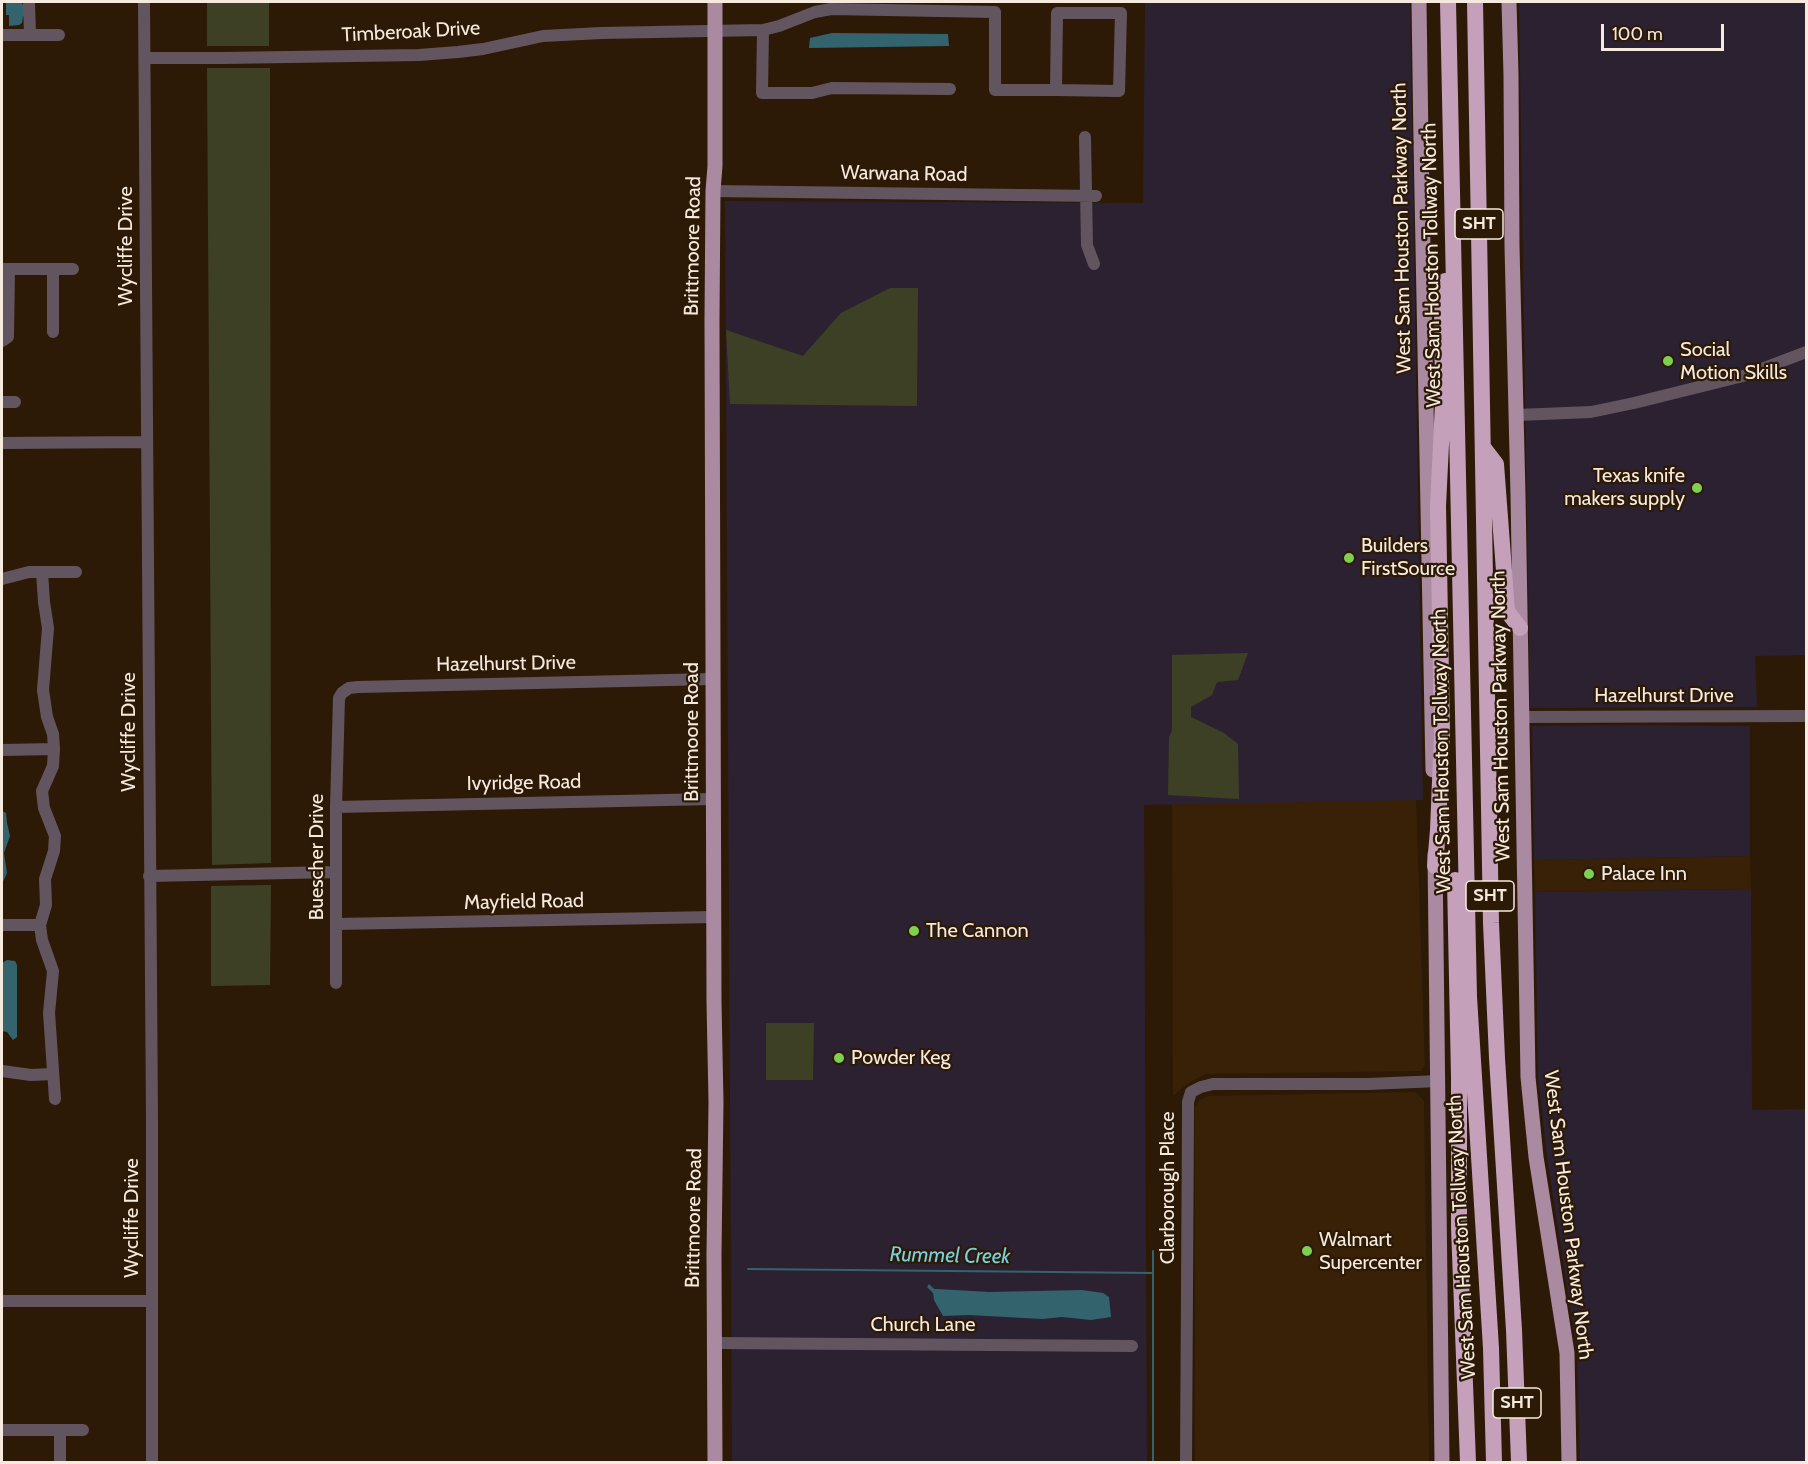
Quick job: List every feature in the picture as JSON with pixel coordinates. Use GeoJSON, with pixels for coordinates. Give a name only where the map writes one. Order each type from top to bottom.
{"type":"FeatureCollection","features":[{"type":"Feature","properties":{"kind":"highway","name":"West Sam Houston Tollway North"},"geometry":{"type":"LineString","coordinates":[[1448,2],[1469,997],[1491,1348],[1494,1462]]}},
{"type":"Feature","properties":{"kind":"highway","name":"SHT"},"geometry":{"type":"LineString","coordinates":[[1475,2],[1492,954],[1514,1330],[1519,1462]]}},
{"type":"Feature","properties":{"kind":"highway"},"geometry":{"type":"LineString","coordinates":[[1435,866],[1442,733],[1438,506],[1443,403],[1442,303],[1452,221]]}},
{"type":"Feature","properties":{"kind":"highway"},"geometry":{"type":"LineString","coordinates":[[1483,447],[1496,464],[1507,611],[1520,628]]}},
{"type":"Feature","properties":{"kind":"highway"},"geometry":{"type":"LineString","coordinates":[[1464,802],[1455,832],[1455,918],[1458,998],[1459,1228],[1468,1462]]}},
{"type":"Feature","properties":{"kind":"main road","name":"Brittmoore Road"},"geometry":{"type":"LineString","coordinates":[[715,2],[715,166],[712,191],[713,917],[716,1102],[715,1462]]}},
{"type":"Feature","properties":{"kind":"main road","name":"West Sam Houston Parkway North"},"geometry":{"type":"LineString","coordinates":[[1419,2],[1439,1081],[1442,1462]]}},
{"type":"Feature","properties":{"kind":"main road","name":"West Sam Houston Parkway North"},"geometry":{"type":"LineString","coordinates":[[1509,2],[1528,1077],[1536,1157],[1566,1353],[1569,1462]]}},
{"type":"Feature","properties":{"kind":"street"},"geometry":{"type":"LineString","coordinates":[[29,2],[30,35]]}},
{"type":"Feature","properties":{"kind":"street","name":"Wycliffe Drive"},"geometry":{"type":"LineString","coordinates":[[144,2],[152,1119],[152,1462]]}},
{"type":"Feature","properties":{"kind":"street","name":"Timberoak Drive"},"geometry":{"type":"LineString","coordinates":[[145,58],[418,55],[483,49],[543,36],[763,30],[815,12],[831,9],[994,12],[995,90],[1056,90]]}},
{"type":"Feature","properties":{"kind":"street"},"geometry":{"type":"LineString","coordinates":[[1057,13],[1121,13],[1119,91],[1056,90],[1057,13]]}},
{"type":"Feature","properties":{"kind":"street"},"geometry":{"type":"LineString","coordinates":[[763,30],[762,93],[812,93],[832,88],[950,89]]}},
{"type":"Feature","properties":{"kind":"street"},"geometry":{"type":"LineString","coordinates":[[2,35],[59,35]]}},
{"type":"Feature","properties":{"kind":"street"},"geometry":{"type":"LineString","coordinates":[[1085,137],[1091,196],[1087,245],[1094,264]]}},
{"type":"Feature","properties":{"kind":"street","name":"Warwana Road"},"geometry":{"type":"LineString","coordinates":[[712,191],[1091,196]]}},
{"type":"Feature","properties":{"kind":"street"},"geometry":{"type":"LineString","coordinates":[[3,340],[8,337],[5,269],[73,269]]}},
{"type":"Feature","properties":{"kind":"street"},"geometry":{"type":"LineString","coordinates":[[53,269],[54,332]]}},
{"type":"Feature","properties":{"kind":"street"},"geometry":{"type":"LineString","coordinates":[[1517,415],[1591,412],[1634,404],[1743,376],[1806,352]]}},
{"type":"Feature","properties":{"kind":"street"},"geometry":{"type":"LineString","coordinates":[[2,402],[15,402]]}},
{"type":"Feature","properties":{"kind":"street"},"geometry":{"type":"LineString","coordinates":[[2,443],[147,442]]}},
{"type":"Feature","properties":{"kind":"street"},"geometry":{"type":"LineString","coordinates":[[2,579],[28,572],[76,572]]}},
{"type":"Feature","properties":{"kind":"street"},"geometry":{"type":"LineString","coordinates":[[42,572],[48,628],[43,690],[54,749],[53,766],[42,790],[44,808],[55,836],[54,851],[45,879],[46,905],[40,925],[42,940],[54,971],[49,1013],[55,1099]]}},
{"type":"Feature","properties":{"kind":"street","name":"Hazelhurst Drive"},"geometry":{"type":"LineString","coordinates":[[339,732],[339,698],[349,688],[713,679]]}},
{"type":"Feature","properties":{"kind":"street","name":"Hazelhurst Drive"},"geometry":{"type":"LineString","coordinates":[[1522,717],[1806,716]]}},
{"type":"Feature","properties":{"kind":"street","name":"Buescher Drive"},"geometry":{"type":"LineString","coordinates":[[336,983],[335,872],[339,732]]}},
{"type":"Feature","properties":{"kind":"street"},"geometry":{"type":"LineString","coordinates":[[2,750],[54,749]]}},
{"type":"Feature","properties":{"kind":"street","name":"Ivyridge Road"},"geometry":{"type":"LineString","coordinates":[[336,807],[713,799]]}},
{"type":"Feature","properties":{"kind":"street"},"geometry":{"type":"LineString","coordinates":[[149,876],[335,872]]}},
{"type":"Feature","properties":{"kind":"street","name":"Mayfield Road"},"geometry":{"type":"LineString","coordinates":[[336,924],[713,917]]}},
{"type":"Feature","properties":{"kind":"street"},"geometry":{"type":"LineString","coordinates":[[2,925],[40,925]]}},
{"type":"Feature","properties":{"kind":"street"},"geometry":{"type":"LineString","coordinates":[[2,1071],[32,1075],[52,1074]]}},
{"type":"Feature","properties":{"kind":"street","name":"Clarborough Place"},"geometry":{"type":"LineString","coordinates":[[1186,1462],[1188,1102],[1191,1092],[1213,1084],[1368,1084],[1439,1081]]}},
{"type":"Feature","properties":{"kind":"street"},"geometry":{"type":"LineString","coordinates":[[2,1301],[151,1301]]}},
{"type":"Feature","properties":{"kind":"street","name":"Church Lane"},"geometry":{"type":"LineString","coordinates":[[714,1343],[1132,1346]]}},
{"type":"Feature","properties":{"kind":"street"},"geometry":{"type":"LineString","coordinates":[[2,1430],[83,1430]]}},
{"type":"Feature","properties":{"kind":"street"},"geometry":{"type":"LineString","coordinates":[[60,1430],[60,1462]]}},
{"type":"Feature","properties":{"kind":"shaded area"},"geometry":{"type":"Polygon","coordinates":[[[1145,2],[1410,2],[1423,800],[1144,805],[1147,1462],[732,1462],[725,201],[1143,203],[1145,2]]]}},
{"type":"Feature","properties":{"kind":"shaded area"},"geometry":{"type":"Polygon","coordinates":[[[1519,2],[1806,2],[1806,655],[1755,656],[1757,707],[1530,708],[1519,2]]]}},
{"type":"Feature","properties":{"kind":"shaded area"},"geometry":{"type":"Polygon","coordinates":[[[1532,726],[1750,726],[1750,856],[1534,860],[1532,726]]]}},
{"type":"Feature","properties":{"kind":"shaded area"},"geometry":{"type":"Polygon","coordinates":[[[1416,799],[1425,1065],[1421,1071],[1205,1074],[1187,1084],[1173,1096],[1172,804],[1416,799]]]}},
{"type":"Feature","properties":{"kind":"shaded area"},"geometry":{"type":"Polygon","coordinates":[[[1750,856],[1751,889],[1535,892],[1534,860],[1750,856]]]}},
{"type":"Feature","properties":{"kind":"shaded area"},"geometry":{"type":"Polygon","coordinates":[[[1751,889],[1752,1110],[1806,1109],[1806,1462],[1580,1462],[1577,1352],[1547,1156],[1538,1077],[1535,892],[1751,889]]]}},
{"type":"Feature","properties":{"kind":"shaded area"},"geometry":{"type":"Polygon","coordinates":[[[1416,1092],[1424,1101],[1429,1462],[1195,1462],[1195,1107],[1200,1100],[1208,1096],[1416,1092]]]}},
{"type":"Feature","properties":{"kind":"green space"},"geometry":{"type":"Polygon","coordinates":[[[207,2],[269,2],[269,46],[207,46],[207,2]]]}},
{"type":"Feature","properties":{"kind":"green space"},"geometry":{"type":"Polygon","coordinates":[[[207,68],[270,68],[271,863],[212,865],[207,68]]]}},
{"type":"Feature","properties":{"kind":"green space"},"geometry":{"type":"Polygon","coordinates":[[[890,288],[918,288],[917,406],[730,404],[726,330],[803,356],[841,313],[890,288]]]}},
{"type":"Feature","properties":{"kind":"green space"},"geometry":{"type":"Polygon","coordinates":[[[1248,653],[1238,680],[1217,682],[1212,695],[1191,707],[1191,717],[1224,733],[1238,744],[1239,799],[1168,795],[1169,737],[1172,731],[1172,655],[1248,653]]]}},
{"type":"Feature","properties":{"kind":"green space"},"geometry":{"type":"Polygon","coordinates":[[[271,885],[270,985],[211,986],[211,886],[271,885]]]}},
{"type":"Feature","properties":{"kind":"green space"},"geometry":{"type":"Polygon","coordinates":[[[766,1023],[814,1023],[813,1080],[766,1080],[766,1023]]]}},
{"type":"Feature","properties":{"kind":"water"},"geometry":{"type":"Polygon","coordinates":[[[6,2],[21,2],[24,6],[25,15],[19,25],[9,26],[6,2]]]}},
{"type":"Feature","properties":{"kind":"water"},"geometry":{"type":"Polygon","coordinates":[[[832,33],[948,34],[949,46],[809,48],[810,38],[832,33]]]}},
{"type":"Feature","properties":{"kind":"water"},"geometry":{"type":"Polygon","coordinates":[[[2,811],[6,813],[10,836],[4,853],[7,873],[2,884],[2,811]]]}},
{"type":"Feature","properties":{"kind":"water"},"geometry":{"type":"Polygon","coordinates":[[[7,960],[15,961],[17,965],[17,1037],[13,1040],[7,1032],[2,1031],[2,963],[7,960]]]}},
{"type":"Feature","properties":{"kind":"water"},"geometry":{"type":"Polygon","coordinates":[[[929,1284],[934,1289],[989,1292],[1082,1290],[1103,1293],[1109,1297],[1111,1317],[1091,1320],[1062,1317],[1042,1319],[943,1316],[934,1300],[933,1293],[927,1287],[929,1284]]]}},
{"type":"Feature","properties":{"kind":"waterway"},"geometry":{"type":"LineString","coordinates":[[1153,1251],[1153,1462]]}},
{"type":"Feature","properties":{"kind":"waterway","name":"Rummel Creek"},"geometry":{"type":"LineString","coordinates":[[748,1269],[1153,1273]]}},
{"type":"Feature","properties":{"kind":"place","name":"Social Motion Skills"},"geometry":{"type":"Point","coordinates":[1668,361]}},
{"type":"Feature","properties":{"kind":"place","name":"Texas knife makers supply"},"geometry":{"type":"Point","coordinates":[1697,488]}},
{"type":"Feature","properties":{"kind":"place","name":"Builders FirstSource"},"geometry":{"type":"Point","coordinates":[1349,558]}},
{"type":"Feature","properties":{"kind":"place","name":"Palace Inn"},"geometry":{"type":"Point","coordinates":[1589,874]}},
{"type":"Feature","properties":{"kind":"place","name":"The Cannon"},"geometry":{"type":"Point","coordinates":[914,931]}},
{"type":"Feature","properties":{"kind":"place","name":"Powder Keg"},"geometry":{"type":"Point","coordinates":[839,1058]}},
{"type":"Feature","properties":{"kind":"place","name":"Walmart Supercenter"},"geometry":{"type":"Point","coordinates":[1307,1251]}}]}
